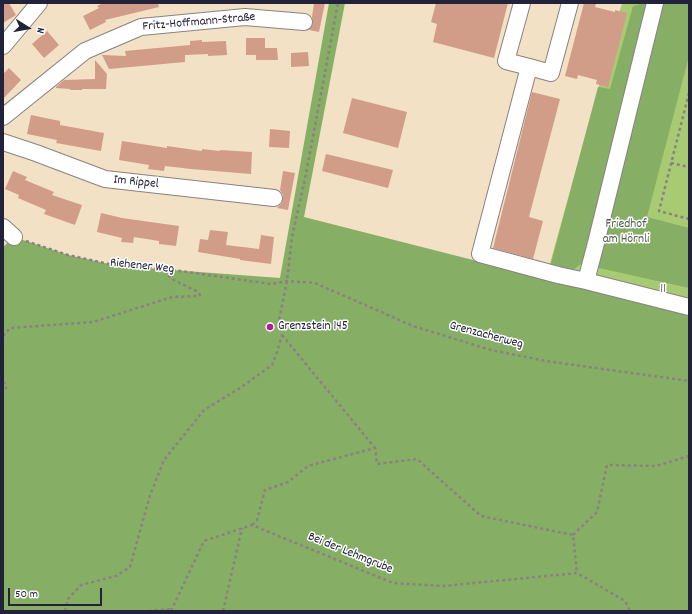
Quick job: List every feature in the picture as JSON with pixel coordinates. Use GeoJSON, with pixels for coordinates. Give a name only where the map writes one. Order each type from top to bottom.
{"type":"FeatureCollection","features":[{"type":"Feature","properties":{"kind":"street"},"geometry":{"type":"LineString","coordinates":[[3,46],[39,3]]}},
{"type":"Feature","properties":{"kind":"street"},"geometry":{"type":"LineString","coordinates":[[522,3],[506,60],[551,73],[570,3]]}},
{"type":"Feature","properties":{"kind":"street"},"geometry":{"type":"LineString","coordinates":[[586,281],[655,3]]}},
{"type":"Feature","properties":{"kind":"street","name":"Fritz-Hoffmann-Straße"},"geometry":{"type":"LineString","coordinates":[[3,117],[85,51],[141,26],[245,17],[304,22]]}},
{"type":"Feature","properties":{"kind":"street"},"geometry":{"type":"LineString","coordinates":[[529,67],[480,254],[689,307]]}},
{"type":"Feature","properties":{"kind":"street","name":"Im Rippel"},"geometry":{"type":"LineString","coordinates":[[3,142],[105,179],[274,198]]}},
{"type":"Feature","properties":{"kind":"path"},"geometry":{"type":"LineString","coordinates":[[65,611],[68,599],[81,585],[116,576],[130,566],[150,495],[164,460],[204,410],[240,388],[272,365],[282,335],[279,320],[287,281],[292,237],[306,174],[338,3]]}},
{"type":"Feature","properties":{"kind":"path"},"geometry":{"type":"LineString","coordinates":[[689,93],[659,211],[689,219]]}},
{"type":"Feature","properties":{"kind":"path"},"geometry":{"type":"LineString","coordinates":[[671,163],[689,167]]}},
{"type":"Feature","properties":{"kind":"path","name":"Riehener Weg"},"geometry":{"type":"LineString","coordinates":[[9,232],[68,255],[118,266],[166,269],[272,284],[287,281]]}},
{"type":"Feature","properties":{"kind":"path"},"geometry":{"type":"LineString","coordinates":[[3,336],[10,328],[93,322],[172,297],[200,295],[198,292],[170,278],[166,269]]}},
{"type":"Feature","properties":{"kind":"path","name":"Grenzacherweg"},"geometry":{"type":"LineString","coordinates":[[287,281],[315,283],[414,326],[491,350],[546,361],[689,381]]}},
{"type":"Feature","properties":{"kind":"path"},"geometry":{"type":"LineString","coordinates":[[282,335],[376,448],[376,464],[417,459],[481,516],[573,535]]}},
{"type":"Feature","properties":{"kind":"path"},"geometry":{"type":"LineString","coordinates":[[3,382],[6,384],[6,388],[3,388]]}},
{"type":"Feature","properties":{"kind":"path"},"geometry":{"type":"LineString","coordinates":[[149,611],[171,610],[204,542],[242,527],[252,525],[256,520],[265,490],[288,482],[308,466],[376,448]]}},
{"type":"Feature","properties":{"kind":"path"},"geometry":{"type":"LineString","coordinates":[[573,535],[597,512],[607,465],[656,466],[689,456]]}},
{"type":"Feature","properties":{"kind":"path","name":"Bei der Lehmgrube"},"geometry":{"type":"LineString","coordinates":[[252,525],[393,583],[443,586],[577,573]]}},
{"type":"Feature","properties":{"kind":"path"},"geometry":{"type":"LineString","coordinates":[[223,611],[242,527]]}},
{"type":"Feature","properties":{"kind":"path"},"geometry":{"type":"LineString","coordinates":[[573,535],[577,573],[625,601],[630,611]]}},
{"type":"Feature","properties":{"kind":"green space"},"geometry":{"type":"Polygon","coordinates":[[[329,3],[345,3],[304,217],[689,315],[689,611],[3,611],[3,247],[14,237],[68,255],[118,266],[280,278],[329,3]]]}},
{"type":"Feature","properties":{"kind":"green space","name":"Friedhof am Hörnli"},"geometry":{"type":"Polygon","coordinates":[[[622,3],[689,3],[689,315],[546,278],[622,3]]]}},
{"type":"Feature","properties":{"kind":"green space","name":"Friedhof am Hörnli"},"geometry":{"type":"Polygon","coordinates":[[[644,3],[689,3],[689,56],[647,217],[689,228],[689,288],[581,264],[570,272],[550,267],[598,87],[610,89],[633,6],[644,3]]]}},
{"type":"Feature","properties":{"kind":"building"},"geometry":{"type":"Polygon","coordinates":[[[3,3],[9,3],[16,15],[3,23],[3,3]]]}},
{"type":"Feature","properties":{"kind":"building"},"geometry":{"type":"Polygon","coordinates":[[[103,3],[158,3],[159,7],[105,20],[106,22],[90,30],[83,16],[99,8],[97,6],[103,3]]]}},
{"type":"Feature","properties":{"kind":"building"},"geometry":{"type":"Polygon","coordinates":[[[314,3],[325,3],[319,32],[309,30],[313,23],[312,17],[314,3]]]}},
{"type":"Feature","properties":{"kind":"building"},"geometry":{"type":"Polygon","coordinates":[[[436,3],[508,3],[494,58],[433,42],[437,24],[431,22],[436,3]]]}},
{"type":"Feature","properties":{"kind":"building"},"geometry":{"type":"Polygon","coordinates":[[[584,3],[596,3],[595,7],[615,12],[615,10],[627,13],[608,87],[596,84],[597,80],[578,75],[577,79],[565,76],[584,3]]]}},
{"type":"Feature","properties":{"kind":"building"},"geometry":{"type":"Polygon","coordinates":[[[47,31],[59,45],[44,58],[32,44],[47,31]]]}},
{"type":"Feature","properties":{"kind":"building"},"geometry":{"type":"Polygon","coordinates":[[[246,38],[265,38],[265,48],[277,48],[278,60],[256,60],[256,55],[246,55],[246,38]]]}},
{"type":"Feature","properties":{"kind":"building"},"geometry":{"type":"Polygon","coordinates":[[[202,40],[202,42],[226,41],[227,55],[185,55],[185,62],[109,69],[102,55],[126,56],[125,51],[190,45],[190,41],[202,40]]]}},
{"type":"Feature","properties":{"kind":"building"},"geometry":{"type":"Polygon","coordinates":[[[308,52],[309,66],[291,67],[291,53],[308,52]]]}},
{"type":"Feature","properties":{"kind":"building"},"geometry":{"type":"Polygon","coordinates":[[[95,60],[107,74],[106,89],[70,90],[56,88],[64,80],[95,79],[95,60]]]}},
{"type":"Feature","properties":{"kind":"building"},"geometry":{"type":"Polygon","coordinates":[[[9,68],[21,80],[3,99],[3,74],[9,68]]]}},
{"type":"Feature","properties":{"kind":"building"},"geometry":{"type":"Polygon","coordinates":[[[532,92],[560,99],[529,217],[543,221],[533,259],[493,248],[532,92]]]}},
{"type":"Feature","properties":{"kind":"building"},"geometry":{"type":"Polygon","coordinates":[[[352,98],[407,112],[398,148],[343,133],[352,98]]]}},
{"type":"Feature","properties":{"kind":"building"},"geometry":{"type":"Polygon","coordinates":[[[31,115],[60,121],[60,125],[104,133],[101,151],[56,143],[57,140],[27,134],[31,115]]]}},
{"type":"Feature","properties":{"kind":"building"},"geometry":{"type":"Polygon","coordinates":[[[270,129],[290,131],[289,148],[269,147],[270,129]]]}},
{"type":"Feature","properties":{"kind":"building"},"geometry":{"type":"Polygon","coordinates":[[[122,141],[167,148],[167,146],[202,151],[202,149],[252,152],[251,174],[165,166],[164,171],[148,169],[149,165],[119,160],[122,141]]]}},
{"type":"Feature","properties":{"kind":"building"},"geometry":{"type":"Polygon","coordinates":[[[326,154],[393,170],[388,188],[322,171],[326,154]]]}},
{"type":"Feature","properties":{"kind":"building"},"geometry":{"type":"Polygon","coordinates":[[[13,171],[27,177],[25,180],[54,192],[52,195],[82,205],[75,225],[44,214],[46,210],[18,198],[19,195],[5,189],[13,171]]]}},
{"type":"Feature","properties":{"kind":"building"},"geometry":{"type":"Polygon","coordinates":[[[283,171],[295,173],[288,210],[277,208],[283,199],[283,195],[280,190],[283,171]]]}},
{"type":"Feature","properties":{"kind":"building"},"geometry":{"type":"Polygon","coordinates":[[[101,213],[122,218],[179,226],[176,246],[159,244],[159,241],[134,237],[133,243],[121,242],[122,238],[97,232],[101,213]]]}},
{"type":"Feature","properties":{"kind":"building"},"geometry":{"type":"Polygon","coordinates":[[[210,230],[228,232],[226,245],[259,249],[261,235],[274,237],[271,264],[198,252],[200,239],[208,240],[210,230]]]}},
{"type":"Feature","properties":{"kind":"place","name":"Grenzstein 145"},"geometry":{"type":"Point","coordinates":[270,327]}},
{"type":"Feature","properties":{"kind":"park label","name":"11"},"geometry":{"type":"Point","coordinates":[663,290]}}]}
